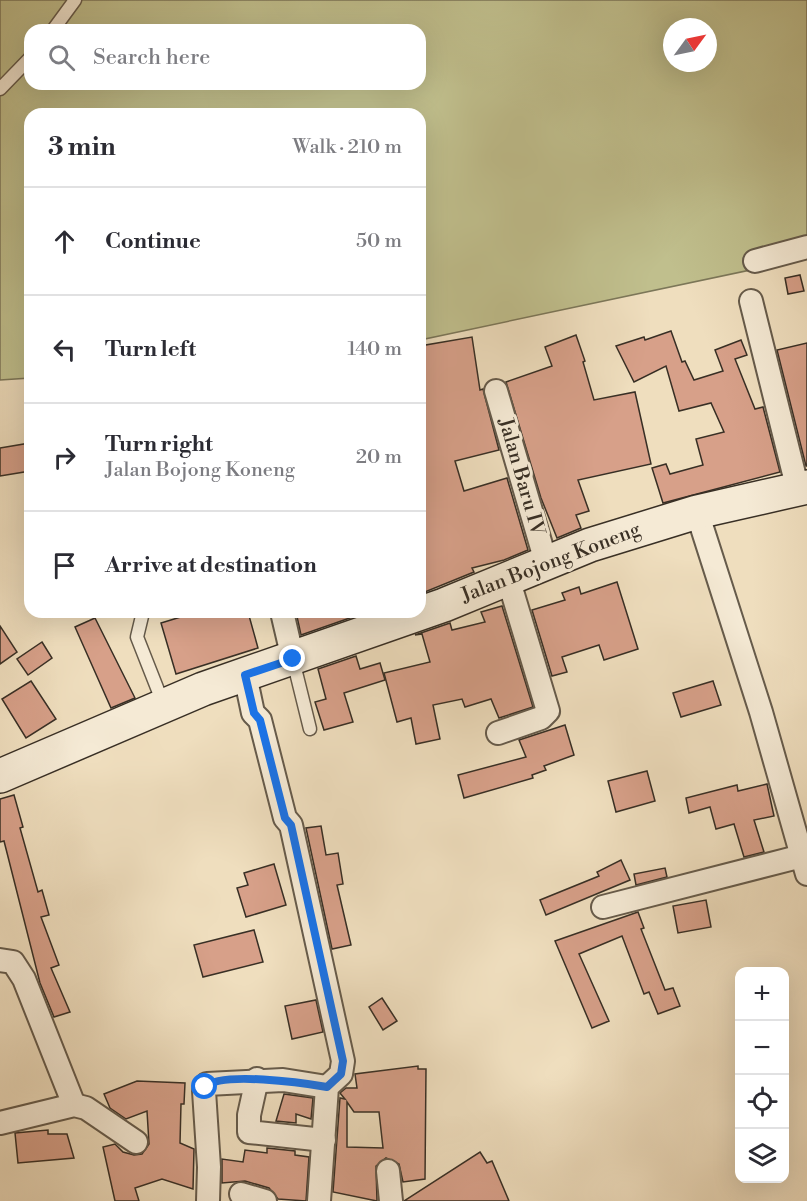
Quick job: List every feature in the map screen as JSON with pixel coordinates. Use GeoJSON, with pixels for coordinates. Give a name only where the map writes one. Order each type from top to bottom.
{"type":"FeatureCollection","features":[{"type":"Feature","properties":{"kind":"street"},"geometry":{"type":"LineString","coordinates":[[754,261],[807,247]]}},
{"type":"Feature","properties":{"kind":"street"},"geometry":{"type":"LineString","coordinates":[[751,301],[802,488]]}},
{"type":"Feature","properties":{"kind":"street","name":"Jalan Baru IV"},"geometry":{"type":"LineString","coordinates":[[496,392],[546,562]]}},
{"type":"Feature","properties":{"kind":"street","name":"Jalan Bojong Koneng"},"geometry":{"type":"LineString","coordinates":[[426,611],[600,542],[697,512],[802,488]]}},
{"type":"Feature","properties":{"kind":"street"},"geometry":{"type":"LineString","coordinates":[[603,907],[805,865],[761,712],[697,512]]}},
{"type":"Feature","properties":{"kind":"street"},"geometry":{"type":"LineString","coordinates":[[498,733],[541,718],[548,711],[508,578]]}},
{"type":"Feature","properties":{"kind":"street"},"geometry":{"type":"LineString","coordinates":[[283,618],[293,659]]}},
{"type":"Feature","properties":{"kind":"street","name":"Jalan Bojong Koneng"},"geometry":{"type":"LineString","coordinates":[[0,776],[164,705],[408,618]]}},
{"type":"Feature","properties":{"kind":"street"},"geometry":{"type":"LineString","coordinates":[[245,675],[254,713],[260,720],[285,818],[291,825],[343,1061],[341,1074],[327,1087],[318,1201]]}},
{"type":"Feature","properties":{"kind":"street"},"geometry":{"type":"LineString","coordinates":[[0,960],[13,962],[24,979],[74,1105]]}},
{"type":"Feature","properties":{"kind":"street"},"geometry":{"type":"LineString","coordinates":[[208,1201],[209,1167],[205,1087],[214,1082],[257,1079],[283,1080],[327,1087]]}},
{"type":"Feature","properties":{"kind":"street"},"geometry":{"type":"LineString","coordinates":[[257,1079],[249,1115],[249,1132],[324,1140]]}},
{"type":"Feature","properties":{"kind":"street"},"geometry":{"type":"LineString","coordinates":[[0,1123],[74,1105],[86,1108],[136,1142]]}},
{"type":"Feature","properties":{"kind":"street"},"geometry":{"type":"LineString","coordinates":[[388,1171],[391,1201]]}},
{"type":"Feature","properties":{"kind":"street"},"geometry":{"type":"LineString","coordinates":[[241,1194],[265,1201]]}},
{"type":"Feature","properties":{"kind":"lane"},"geometry":{"type":"LineString","coordinates":[[57,24],[75,0]]}},
{"type":"Feature","properties":{"kind":"lane"},"geometry":{"type":"LineString","coordinates":[[0,88],[24,64]]}},
{"type":"Feature","properties":{"kind":"lane"},"geometry":{"type":"LineString","coordinates":[[142,618],[137,637],[164,705]]}},
{"type":"Feature","properties":{"kind":"lane"},"geometry":{"type":"LineString","coordinates":[[293,659],[310,729]]}},
{"type":"Feature","properties":{"kind":"shaded area"},"geometry":{"type":"Polygon","coordinates":[[[0,0],[807,0],[807,258],[426,339],[426,108],[24,108],[24,378],[0,380],[0,0]]]}},
{"type":"Feature","properties":{"kind":"building"},"geometry":{"type":"Polygon","coordinates":[[[800,275],[804,291],[788,294],[785,278],[800,275]]]}},
{"type":"Feature","properties":{"kind":"building"},"geometry":{"type":"Polygon","coordinates":[[[671,331],[682,362],[685,361],[694,380],[723,371],[715,350],[741,340],[747,355],[735,359],[755,409],[763,407],[780,472],[663,503],[652,468],[666,464],[670,474],[703,465],[696,439],[724,432],[711,403],[679,411],[666,366],[634,382],[616,346],[644,337],[645,340],[671,331]]]}},
{"type":"Feature","properties":{"kind":"building"},"geometry":{"type":"Polygon","coordinates":[[[576,335],[594,400],[635,392],[651,464],[578,480],[589,511],[576,515],[581,528],[557,538],[541,498],[506,382],[552,366],[545,347],[576,335]]]}},
{"type":"Feature","properties":{"kind":"building"},"geometry":{"type":"Polygon","coordinates":[[[472,337],[480,390],[483,389],[499,450],[455,461],[464,491],[507,478],[528,550],[504,560],[472,568],[474,572],[426,592],[426,345],[472,337]]]}},
{"type":"Feature","properties":{"kind":"building"},"geometry":{"type":"Polygon","coordinates":[[[807,343],[807,466],[806,466],[777,350],[807,343]]]}},
{"type":"Feature","properties":{"kind":"building"},"geometry":{"type":"Polygon","coordinates":[[[24,444],[24,472],[0,476],[0,448],[24,444]]]}},
{"type":"Feature","properties":{"kind":"building"},"geometry":{"type":"Polygon","coordinates":[[[617,582],[638,649],[604,660],[599,645],[562,657],[567,672],[552,676],[532,610],[565,600],[562,593],[579,587],[581,594],[617,582]]]}},
{"type":"Feature","properties":{"kind":"building"},"geometry":{"type":"Polygon","coordinates":[[[502,606],[533,707],[499,718],[491,699],[465,707],[462,699],[433,705],[440,739],[416,744],[411,718],[397,722],[384,673],[430,662],[422,634],[415,635],[450,623],[452,630],[485,622],[481,612],[502,606]]]}},
{"type":"Feature","properties":{"kind":"building"},"geometry":{"type":"Polygon","coordinates":[[[95,618],[135,698],[111,708],[75,627],[95,618]]]}},
{"type":"Feature","properties":{"kind":"building"},"geometry":{"type":"Polygon","coordinates":[[[177,618],[250,618],[258,648],[176,674],[161,623],[177,618]]]}},
{"type":"Feature","properties":{"kind":"building"},"geometry":{"type":"Polygon","coordinates":[[[297,618],[350,618],[301,635],[297,618]]]}},
{"type":"Feature","properties":{"kind":"building"},"geometry":{"type":"Polygon","coordinates":[[[0,626],[17,652],[0,664],[0,626]]]}},
{"type":"Feature","properties":{"kind":"building"},"geometry":{"type":"Polygon","coordinates":[[[42,642],[52,658],[28,675],[17,659],[42,642]]]}},
{"type":"Feature","properties":{"kind":"building"},"geometry":{"type":"Polygon","coordinates":[[[356,656],[360,669],[380,663],[385,680],[344,693],[353,722],[324,730],[315,702],[326,699],[318,669],[356,656]]]}},
{"type":"Feature","properties":{"kind":"building"},"geometry":{"type":"Polygon","coordinates":[[[31,681],[56,719],[26,738],[2,699],[31,681]]]}},
{"type":"Feature","properties":{"kind":"building"},"geometry":{"type":"Polygon","coordinates":[[[713,681],[721,705],[681,717],[673,693],[713,681]]]}},
{"type":"Feature","properties":{"kind":"building"},"geometry":{"type":"Polygon","coordinates":[[[565,725],[574,755],[544,766],[546,770],[532,775],[533,778],[464,798],[458,775],[526,757],[519,740],[565,725]]]}},
{"type":"Feature","properties":{"kind":"building"},"geometry":{"type":"Polygon","coordinates":[[[647,771],[655,801],[616,812],[608,781],[647,771]]]}},
{"type":"Feature","properties":{"kind":"building"},"geometry":{"type":"Polygon","coordinates":[[[767,784],[774,816],[754,820],[764,852],[744,857],[734,824],[716,829],[710,807],[689,813],[686,798],[737,785],[738,791],[767,784]]]}},
{"type":"Feature","properties":{"kind":"building"},"geometry":{"type":"Polygon","coordinates":[[[14,795],[23,827],[20,828],[38,892],[42,890],[49,915],[41,917],[59,965],[51,968],[70,1012],[54,1017],[40,983],[4,841],[0,842],[0,799],[14,795]]]}},
{"type":"Feature","properties":{"kind":"building"},"geometry":{"type":"Polygon","coordinates":[[[321,826],[326,855],[338,853],[343,884],[337,885],[351,945],[332,949],[306,828],[321,826]]]}},
{"type":"Feature","properties":{"kind":"building"},"geometry":{"type":"Polygon","coordinates":[[[621,860],[630,880],[546,915],[540,900],[599,876],[597,872],[621,860]]]}},
{"type":"Feature","properties":{"kind":"building"},"geometry":{"type":"Polygon","coordinates":[[[274,864],[286,905],[246,917],[237,888],[248,885],[244,873],[274,864]]]}},
{"type":"Feature","properties":{"kind":"building"},"geometry":{"type":"Polygon","coordinates":[[[665,868],[667,877],[636,885],[634,874],[665,868]]]}},
{"type":"Feature","properties":{"kind":"building"},"geometry":{"type":"Polygon","coordinates":[[[706,900],[711,927],[678,933],[673,906],[706,900]]]}},
{"type":"Feature","properties":{"kind":"building"},"geometry":{"type":"Polygon","coordinates":[[[638,912],[644,928],[641,929],[665,990],[673,988],[680,1006],[658,1014],[649,992],[644,994],[622,936],[579,954],[609,1021],[592,1028],[555,941],[638,912]]]}},
{"type":"Feature","properties":{"kind":"building"},"geometry":{"type":"Polygon","coordinates":[[[254,930],[263,962],[203,977],[194,945],[254,930]]]}},
{"type":"Feature","properties":{"kind":"building"},"geometry":{"type":"Polygon","coordinates":[[[382,998],[397,1021],[383,1030],[369,1007],[382,998]]]}},
{"type":"Feature","properties":{"kind":"building"},"geometry":{"type":"Polygon","coordinates":[[[316,1000],[323,1032],[292,1039],[285,1006],[316,1000]]]}},
{"type":"Feature","properties":{"kind":"building"},"geometry":{"type":"Polygon","coordinates":[[[418,1066],[418,1069],[426,1069],[425,1179],[403,1182],[399,1164],[386,1158],[376,1166],[377,1201],[333,1192],[340,1098],[345,1099],[340,1093],[346,1088],[357,1088],[355,1074],[418,1066]],[[347,1102],[347,1147],[383,1148],[379,1112],[354,1112],[347,1102]]]}},
{"type":"Feature","properties":{"kind":"building"},"geometry":{"type":"Polygon","coordinates":[[[137,1081],[185,1083],[184,1104],[181,1104],[180,1143],[194,1149],[193,1189],[162,1179],[135,1188],[139,1201],[115,1201],[103,1147],[115,1144],[123,1152],[134,1155],[142,1154],[149,1144],[147,1111],[126,1119],[110,1108],[104,1094],[137,1081]]]}},
{"type":"Feature","properties":{"kind":"building"},"geometry":{"type":"Polygon","coordinates":[[[284,1094],[313,1098],[311,1119],[296,1114],[296,1123],[276,1121],[284,1094]]]}},
{"type":"Feature","properties":{"kind":"building"},"geometry":{"type":"Polygon","coordinates":[[[48,1130],[48,1134],[67,1134],[74,1158],[18,1163],[15,1133],[48,1130]]]}},
{"type":"Feature","properties":{"kind":"building"},"geometry":{"type":"Polygon","coordinates":[[[267,1148],[295,1151],[295,1155],[309,1157],[306,1201],[278,1199],[269,1188],[245,1181],[222,1183],[222,1159],[243,1162],[245,1150],[267,1153],[267,1148]]]}},
{"type":"Feature","properties":{"kind":"building"},"geometry":{"type":"Polygon","coordinates":[[[480,1152],[487,1163],[492,1161],[509,1201],[404,1201],[480,1152]]]}},
{"type":"Feature","properties":{"kind":"route"},"geometry":{"type":"LineString","coordinates":[[205,1087],[214,1082],[257,1079],[283,1080],[327,1087],[341,1074],[343,1061],[291,825],[285,818],[260,720],[254,713],[245,675],[293,659]]}}]}
